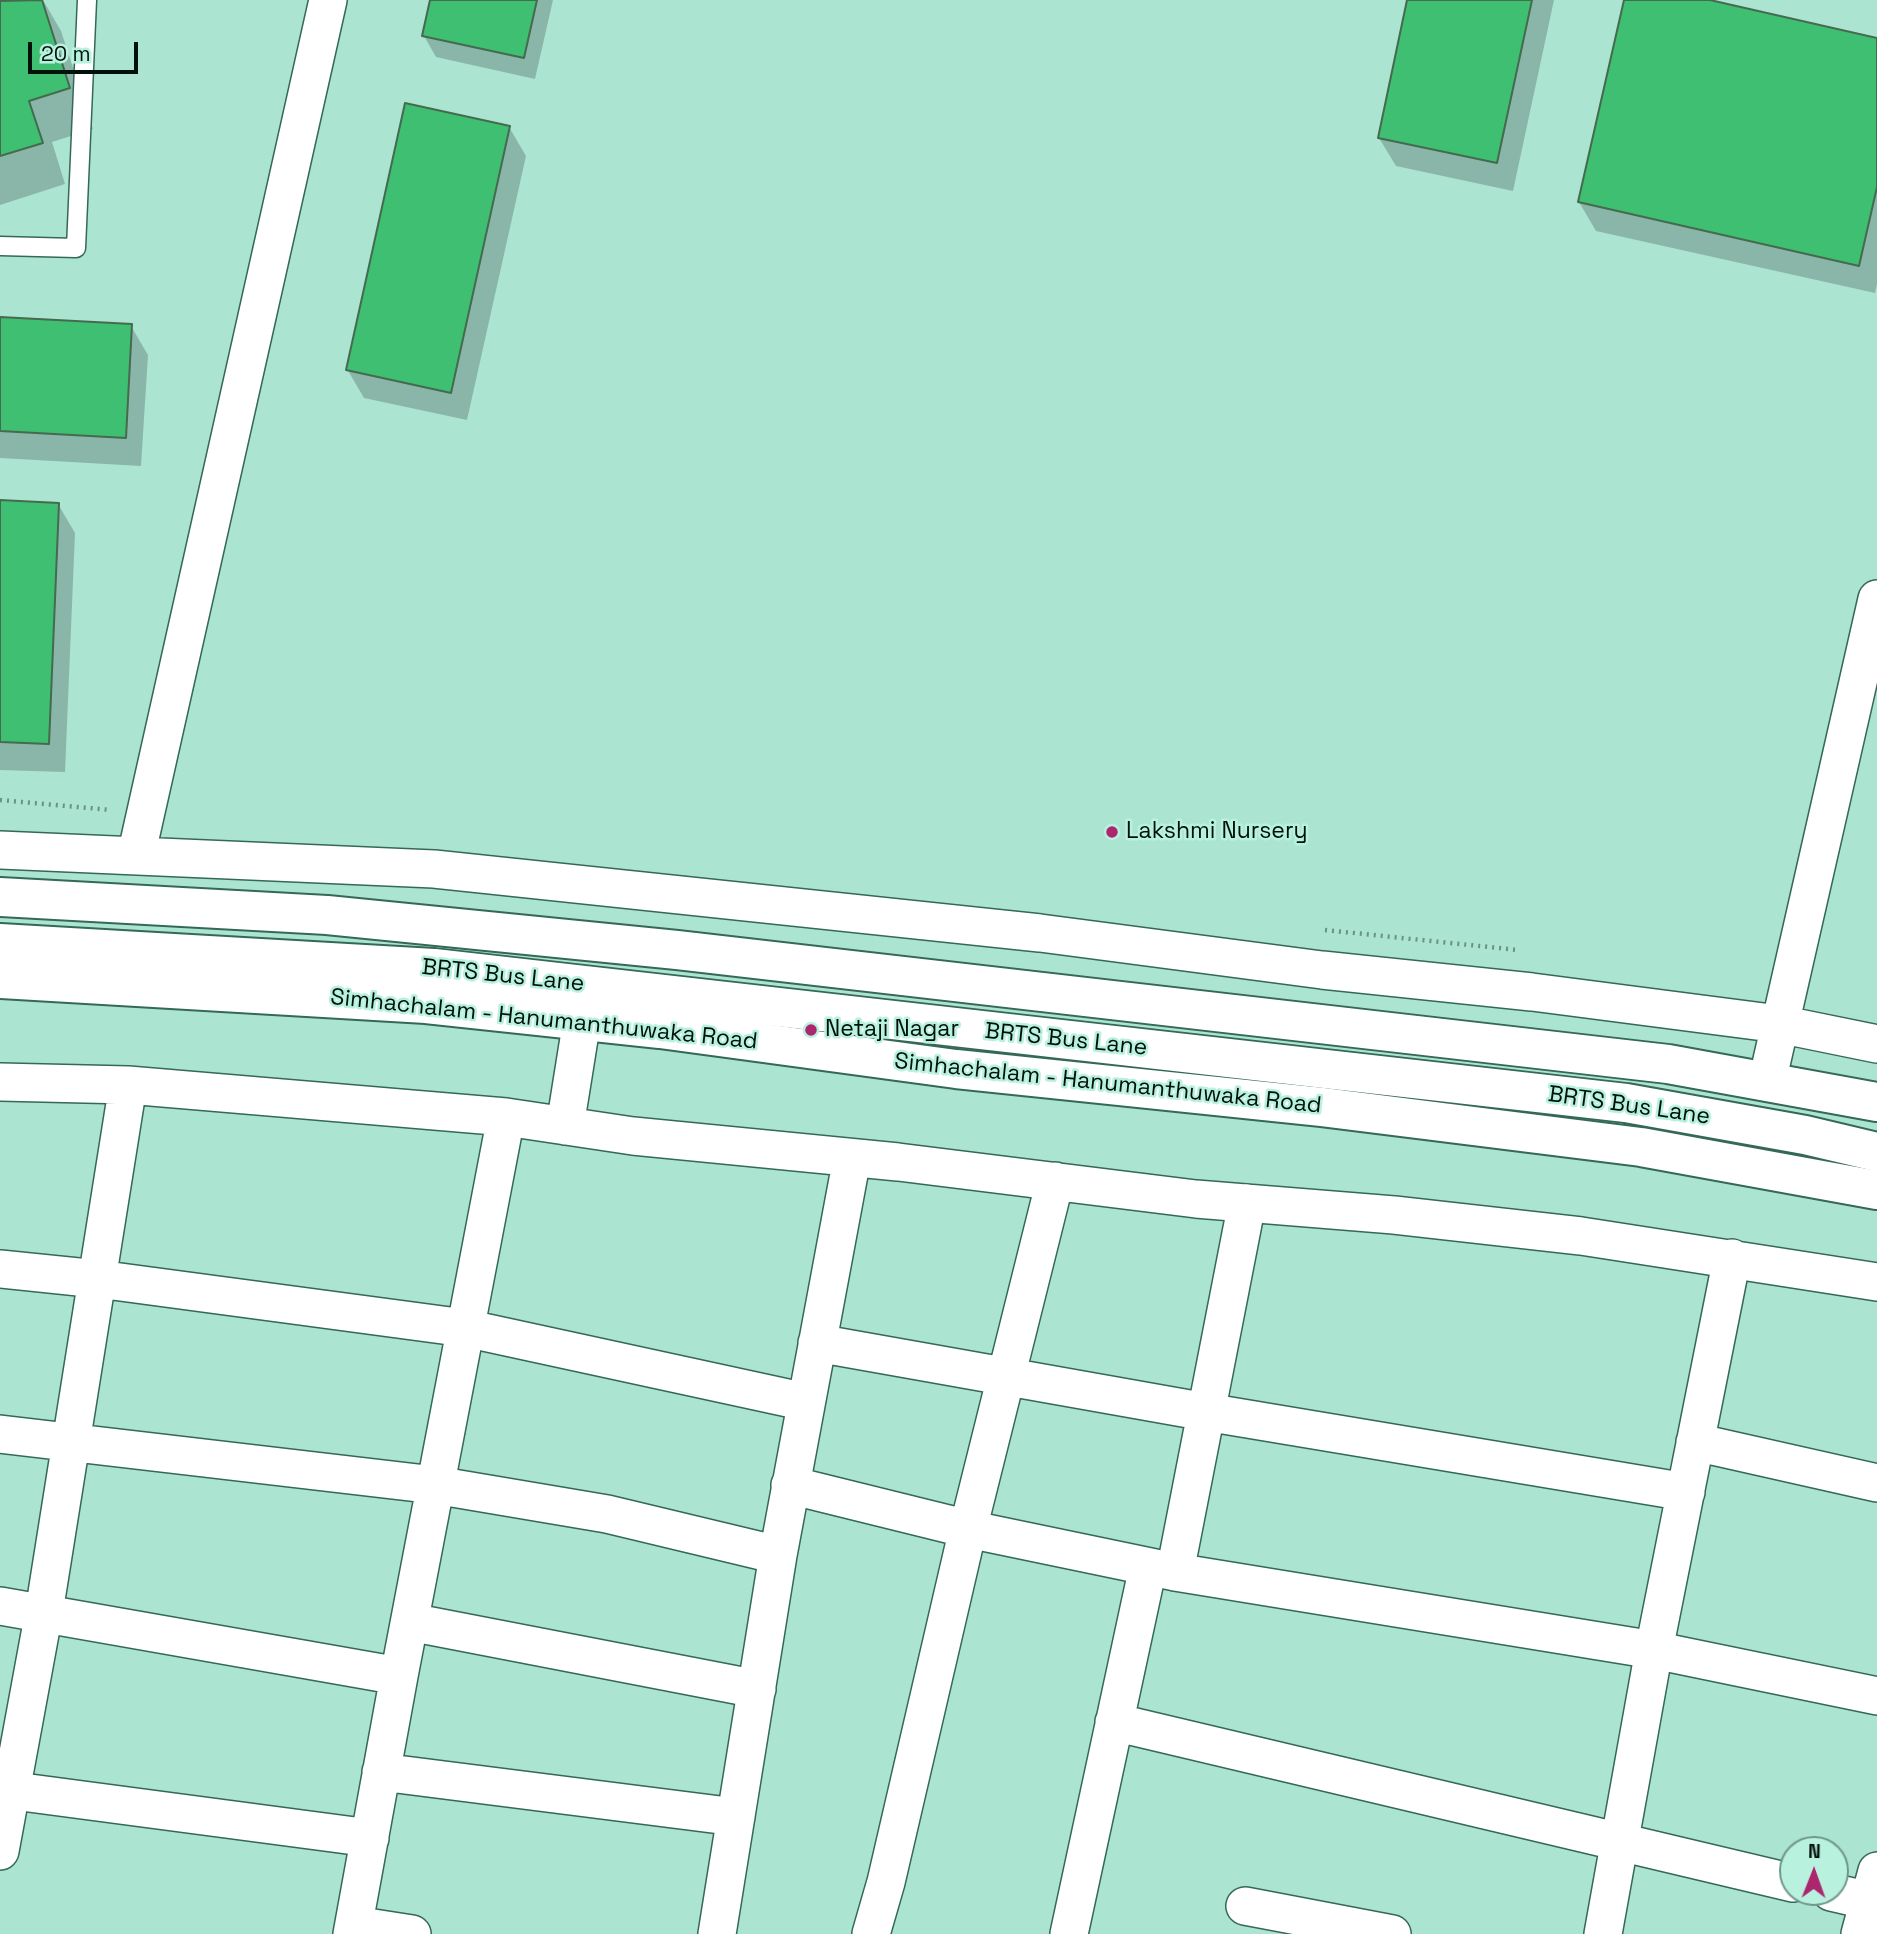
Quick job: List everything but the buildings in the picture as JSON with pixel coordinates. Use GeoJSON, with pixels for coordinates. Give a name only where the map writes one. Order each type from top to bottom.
{"type":"FeatureCollection","features":[{"type":"Feature","properties":{"kind":"main road"},"geometry":{"type":"LineString","coordinates":[[0,897],[327,915],[677,950],[1668,1064],[1877,1102]]}},
{"type":"Feature","properties":{"kind":"main road","name":"BRTS Bus Lane"},"geometry":{"type":"LineString","coordinates":[[0,943],[434,968],[1626,1103],[1805,1135],[1877,1152]]}},
{"type":"Feature","properties":{"kind":"main road","name":"Simhachalam - Hanumanthuwaka Road"},"geometry":{"type":"LineString","coordinates":[[0,979],[426,1003],[582,1020],[956,1069],[1322,1107],[1641,1147],[1877,1190]]}},
{"type":"Feature","properties":{"kind":"street"},"geometry":{"type":"LineString","coordinates":[[136,856],[328,0]]}},
{"type":"Feature","properties":{"kind":"street"},"geometry":{"type":"LineString","coordinates":[[1767,1082],[1877,599]]}},
{"type":"Feature","properties":{"kind":"street"},"geometry":{"type":"LineString","coordinates":[[0,850],[434,869],[1026,931],[1322,970],[1532,992],[1779,1024],[1877,1044]]}},
{"type":"Feature","properties":{"kind":"street"},"geometry":{"type":"LineString","coordinates":[[565,1126],[582,1020]]}},
{"type":"Feature","properties":{"kind":"street"},"geometry":{"type":"LineString","coordinates":[[0,1082],[128,1085],[506,1117],[633,1136],[852,1158],[1196,1199],[1394,1215],[1581,1236],[1877,1282]]}},
{"type":"Feature","properties":{"kind":"street"},"geometry":{"type":"LineString","coordinates":[[0,1851],[6,1790],[44,1612],[128,1085]]}},
{"type":"Feature","properties":{"kind":"street"},"geometry":{"type":"LineString","coordinates":[[412,1934],[353,1929],[506,1117]]}},
{"type":"Feature","properties":{"kind":"street"},"geometry":{"type":"LineString","coordinates":[[717,1934],[790,1485],[852,1158]]}},
{"type":"Feature","properties":{"kind":"street"},"geometry":{"type":"LineString","coordinates":[[870,1934],[886,1882],[968,1529],[1055,1181]]}},
{"type":"Feature","properties":{"kind":"street"},"geometry":{"type":"LineString","coordinates":[[1069,1934],[1114,1722],[1206,1412],[1247,1203]]}},
{"type":"Feature","properties":{"kind":"street"},"geometry":{"type":"LineString","coordinates":[[1603,1934],[1654,1650],[1732,1258]]}},
{"type":"Feature","properties":{"kind":"street"},"geometry":{"type":"LineString","coordinates":[[0,1269],[97,1279],[465,1328],[806,1402]]}},
{"type":"Feature","properties":{"kind":"street"},"geometry":{"type":"LineString","coordinates":[[817,1343],[1206,1412],[1686,1492]]}},
{"type":"Feature","properties":{"kind":"street"},"geometry":{"type":"LineString","coordinates":[[0,1434],[435,1485],[607,1514],[778,1555]]}},
{"type":"Feature","properties":{"kind":"street"},"geometry":{"type":"LineString","coordinates":[[1695,1442],[1877,1483]]}},
{"type":"Feature","properties":{"kind":"street"},"geometry":{"type":"LineString","coordinates":[[790,1485],[968,1529],[1161,1569],[1654,1650],[1877,1696]]}},
{"type":"Feature","properties":{"kind":"street"},"geometry":{"type":"LineString","coordinates":[[0,1606],[399,1676]]}},
{"type":"Feature","properties":{"kind":"street"},"geometry":{"type":"LineString","coordinates":[[410,1622],[757,1689]]}},
{"type":"Feature","properties":{"kind":"street"},"geometry":{"type":"LineString","coordinates":[[1114,1722],[1779,1880]]}},
{"type":"Feature","properties":{"kind":"street"},"geometry":{"type":"LineString","coordinates":[[381,1772],[736,1817]]}},
{"type":"Feature","properties":{"kind":"street"},"geometry":{"type":"LineString","coordinates":[[6,1790],[370,1838]]}},
{"type":"Feature","properties":{"kind":"street"},"geometry":{"type":"LineString","coordinates":[[1849,1897],[1869,1902]]}},
{"type":"Feature","properties":{"kind":"street"},"geometry":{"type":"LineString","coordinates":[[1245,1906],[1392,1934]]}},
{"type":"Feature","properties":{"kind":"lane"},"geometry":{"type":"LineString","coordinates":[[0,246],[76,248],[88,0]]}},
{"type":"Feature","properties":{"kind":"place","name":"Lakshmi Nursery"},"geometry":{"type":"Point","coordinates":[1112,832]}},
{"type":"Feature","properties":{"kind":"place","name":"Netaji Nagar"},"geometry":{"type":"Point","coordinates":[811,1030]}}]}
